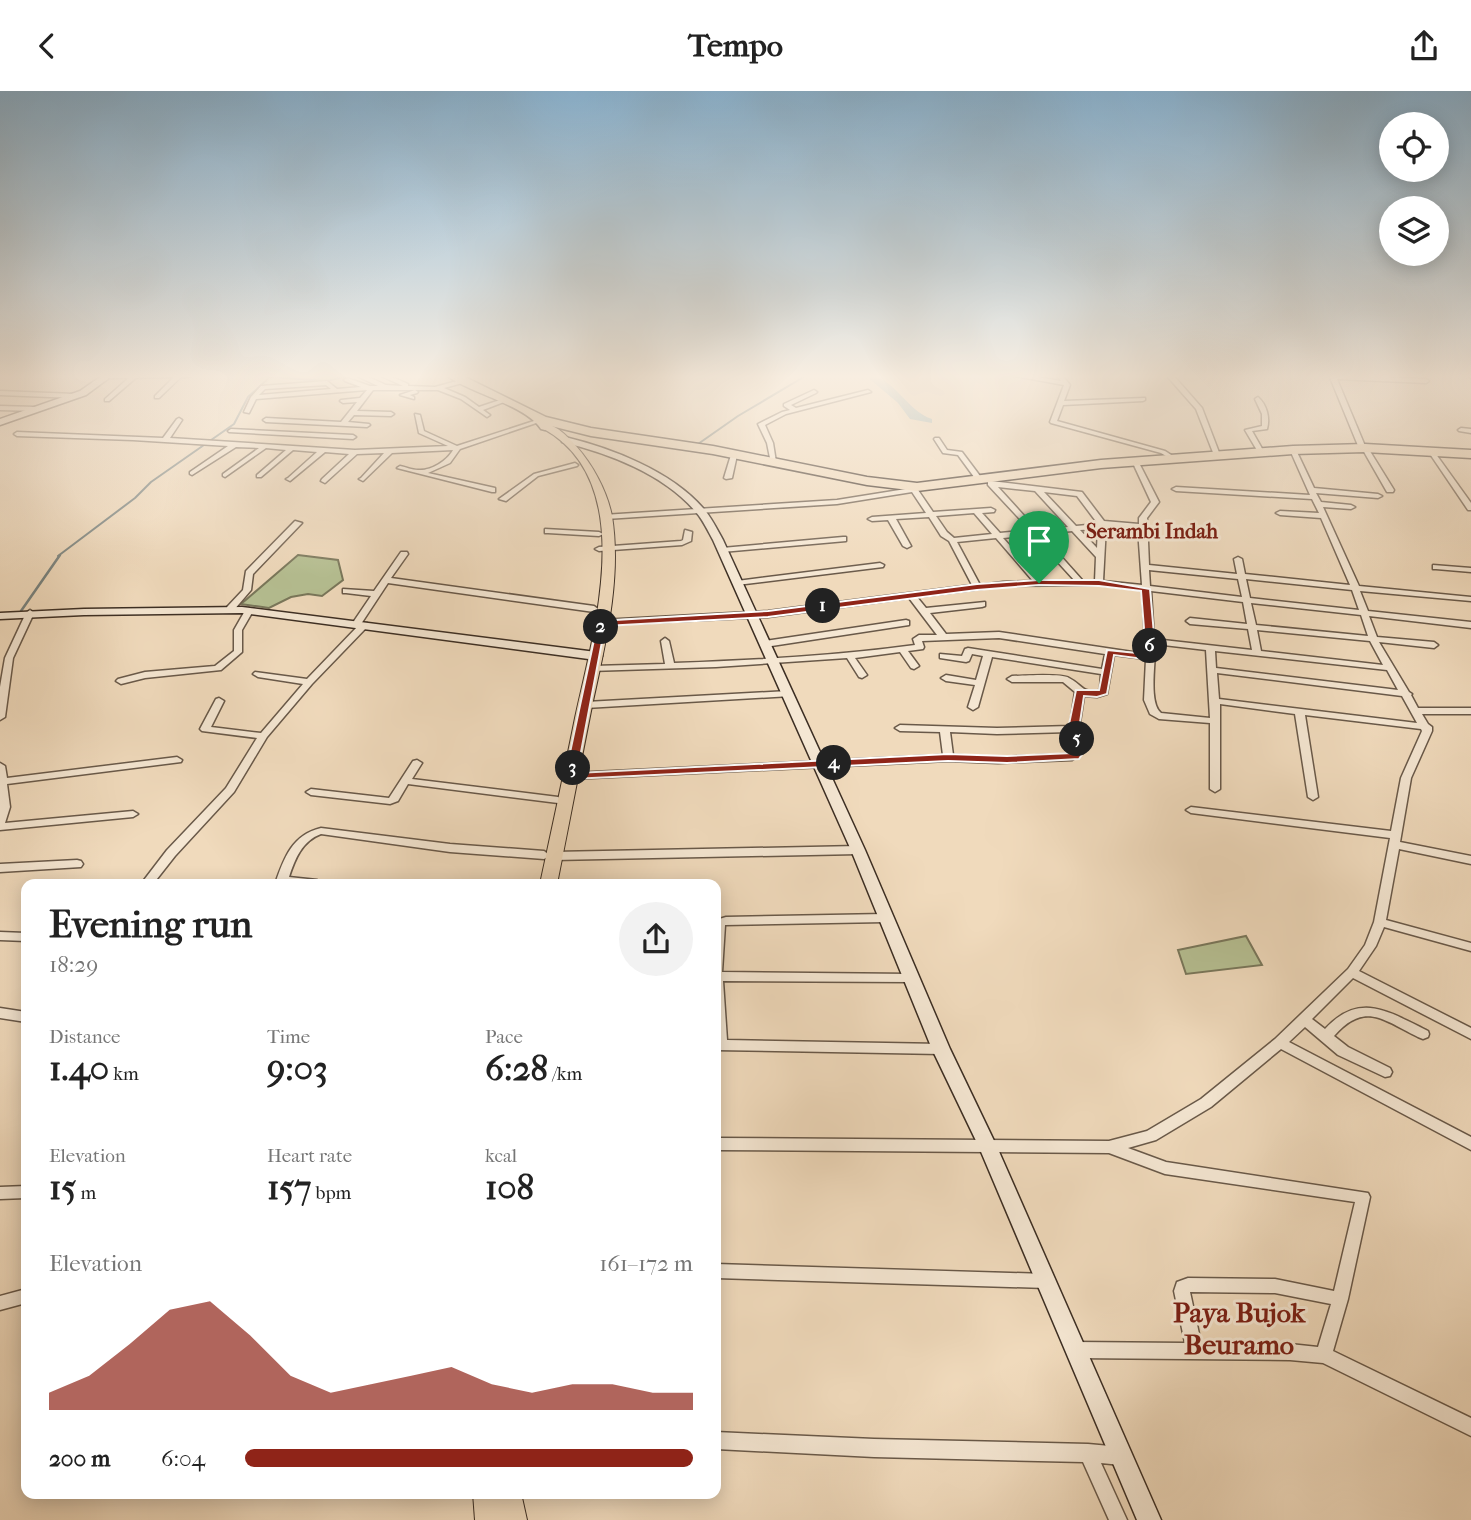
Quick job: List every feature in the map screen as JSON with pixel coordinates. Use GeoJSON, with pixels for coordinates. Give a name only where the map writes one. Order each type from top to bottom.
{"type":"FeatureCollection","features":[{"type":"Feature","properties":{"kind":"highway"},"geometry":{"type":"LineString","coordinates":[[651,442],[773,461],[916,489],[1135,461],[1261,452],[1364,448],[1471,454]]}},
{"type":"Feature","properties":{"kind":"main road"},"geometry":{"type":"LineString","coordinates":[[540,879],[571,776],[586,705],[592,660],[594,609],[604,549],[596,511],[575,465],[558,442]]}},
{"type":"Feature","properties":{"kind":"main road"},"geometry":{"type":"LineString","coordinates":[[548,879],[549,855],[558,800],[601,623],[606,517],[595,483],[566,442]]}},
{"type":"Feature","properties":{"kind":"main road"},"geometry":{"type":"LineString","coordinates":[[570,442],[654,475],[700,512],[722,550],[858,850],[941,1049],[988,1147],[1149,1520]]}},
{"type":"Feature","properties":{"kind":"main road"},"geometry":{"type":"LineString","coordinates":[[0,616],[230,609],[360,624],[592,660]]}},
{"type":"Feature","properties":{"kind":"main road"},"geometry":{"type":"LineString","coordinates":[[487,1499],[489,1520]]}},
{"type":"Feature","properties":{"kind":"main road"},"geometry":{"type":"LineString","coordinates":[[509,1499],[513,1520]]}},
{"type":"Feature","properties":{"kind":"street"},"geometry":{"type":"LineString","coordinates":[[184,442],[355,452],[457,449],[481,442]]}},
{"type":"Feature","properties":{"kind":"street"},"geometry":{"type":"LineString","coordinates":[[259,476],[299,442]]}},
{"type":"Feature","properties":{"kind":"street"},"geometry":{"type":"LineString","coordinates":[[363,479],[388,451],[388,442]]}},
{"type":"Feature","properties":{"kind":"street"},"geometry":{"type":"LineString","coordinates":[[442,442],[457,449]]}},
{"type":"Feature","properties":{"kind":"street"},"geometry":{"type":"LineString","coordinates":[[768,442],[773,461]]}},
{"type":"Feature","properties":{"kind":"street"},"geometry":{"type":"LineString","coordinates":[[938,442],[945,452],[960,453],[1080,582]]}},
{"type":"Feature","properties":{"kind":"street"},"geometry":{"type":"LineString","coordinates":[[1125,442],[1163,452],[1173,458]]}},
{"type":"Feature","properties":{"kind":"street"},"geometry":{"type":"LineString","coordinates":[[1212,442],[1217,455]]}},
{"type":"Feature","properties":{"kind":"street"},"geometry":{"type":"LineString","coordinates":[[1255,442],[1261,452]]}},
{"type":"Feature","properties":{"kind":"street"},"geometry":{"type":"LineString","coordinates":[[1361,442],[1390,490]]}},
{"type":"Feature","properties":{"kind":"street"},"geometry":{"type":"LineString","coordinates":[[192,473],[234,445]]}},
{"type":"Feature","properties":{"kind":"street"},"geometry":{"type":"LineString","coordinates":[[225,475],[263,447]]}},
{"type":"Feature","properties":{"kind":"street"},"geometry":{"type":"LineString","coordinates":[[424,472],[448,462],[457,449]]}},
{"type":"Feature","properties":{"kind":"street"},"geometry":{"type":"LineString","coordinates":[[1293,450],[1356,589],[1373,639],[1427,727]]}},
{"type":"Feature","properties":{"kind":"street"},"geometry":{"type":"LineString","coordinates":[[290,479],[322,451]]}},
{"type":"Feature","properties":{"kind":"street"},"geometry":{"type":"LineString","coordinates":[[1431,451],[1471,509]]}},
{"type":"Feature","properties":{"kind":"street"},"geometry":{"type":"LineString","coordinates":[[325,481],[355,452]]}},
{"type":"Feature","properties":{"kind":"street"},"geometry":{"type":"LineString","coordinates":[[728,478],[734,455]]}},
{"type":"Feature","properties":{"kind":"street"},"geometry":{"type":"LineString","coordinates":[[1135,461],[1155,502],[1143,518],[1142,527],[1151,657],[1149,701],[1153,712],[1159,716],[1215,721]]}},
{"type":"Feature","properties":{"kind":"street"},"geometry":{"type":"LineString","coordinates":[[503,499],[536,475],[575,465]]}},
{"type":"Feature","properties":{"kind":"street"},"geometry":{"type":"LineString","coordinates":[[400,468],[424,472],[518,502]]}},
{"type":"Feature","properties":{"kind":"street"},"geometry":{"type":"LineString","coordinates":[[986,481],[1079,494],[1102,525],[1099,583]]}},
{"type":"Feature","properties":{"kind":"street"},"geometry":{"type":"LineString","coordinates":[[606,517],[836,502],[916,489],[944,534],[952,540],[977,587]]}},
{"type":"Feature","properties":{"kind":"street"},"geometry":{"type":"LineString","coordinates":[[1037,489],[1101,557]]}},
{"type":"Feature","properties":{"kind":"street"},"geometry":{"type":"LineString","coordinates":[[1176,489],[1314,497],[1378,496]]}},
{"type":"Feature","properties":{"kind":"street"},"geometry":{"type":"LineString","coordinates":[[1314,497],[1350,507]]}},
{"type":"Feature","properties":{"kind":"street"},"geometry":{"type":"LineString","coordinates":[[872,519],[990,510]]}},
{"type":"Feature","properties":{"kind":"street"},"geometry":{"type":"LineString","coordinates":[[976,511],[1039,583]]}},
{"type":"Feature","properties":{"kind":"street"},"geometry":{"type":"LineString","coordinates":[[1280,513],[1323,516]]}},
{"type":"Feature","properties":{"kind":"street"},"geometry":{"type":"LineString","coordinates":[[891,518],[907,546]]}},
{"type":"Feature","properties":{"kind":"street"},"geometry":{"type":"LineString","coordinates":[[230,609],[247,590],[249,573],[298,523]]}},
{"type":"Feature","properties":{"kind":"street"},"geometry":{"type":"LineString","coordinates":[[952,540],[1037,534],[1102,525],[1142,527]]}},
{"type":"Feature","properties":{"kind":"street"},"geometry":{"type":"LineString","coordinates":[[548,531],[599,534]]}},
{"type":"Feature","properties":{"kind":"street"},"geometry":{"type":"LineString","coordinates":[[604,549],[682,543],[687,541],[688,532]]}},
{"type":"Feature","properties":{"kind":"street"},"geometry":{"type":"LineString","coordinates":[[722,550],[843,539]]}},
{"type":"Feature","properties":{"kind":"street"},"geometry":{"type":"LineString","coordinates":[[151,879],[171,853],[230,790],[263,736],[360,624],[404,554]]}},
{"type":"Feature","properties":{"kind":"street"},"geometry":{"type":"LineString","coordinates":[[1238,559],[1256,652]]}},
{"type":"Feature","properties":{"kind":"street"},"geometry":{"type":"LineString","coordinates":[[737,583],[880,565]]}},
{"type":"Feature","properties":{"kind":"street"},"geometry":{"type":"LineString","coordinates":[[1144,567],[1471,599]]}},
{"type":"Feature","properties":{"kind":"street"},"geometry":{"type":"LineString","coordinates":[[1436,567],[1471,570]]}},
{"type":"Feature","properties":{"kind":"street"},"geometry":{"type":"LineString","coordinates":[[387,580],[594,609]]}},
{"type":"Feature","properties":{"kind":"street"},"geometry":{"type":"LineString","coordinates":[[601,623],[751,615],[977,587],[1080,582],[1471,625]]}},
{"type":"Feature","properties":{"kind":"street"},"geometry":{"type":"LineString","coordinates":[[346,591],[377,594]]}},
{"type":"Feature","properties":{"kind":"street"},"geometry":{"type":"LineString","coordinates":[[911,595],[943,636]]}},
{"type":"Feature","properties":{"kind":"street"},"geometry":{"type":"LineString","coordinates":[[926,611],[982,604]]}},
{"type":"Feature","properties":{"kind":"street"},"geometry":{"type":"LineString","coordinates":[[121,681],[224,666],[238,652],[238,630],[249,611]]}},
{"type":"Feature","properties":{"kind":"street"},"geometry":{"type":"LineString","coordinates":[[0,717],[9,658],[24,614]]}},
{"type":"Feature","properties":{"kind":"street"},"geometry":{"type":"LineString","coordinates":[[1189,621],[1434,645]]}},
{"type":"Feature","properties":{"kind":"street"},"geometry":{"type":"LineString","coordinates":[[765,644],[906,623]]}},
{"type":"Feature","properties":{"kind":"street"},"geometry":{"type":"LineString","coordinates":[[592,660],[670,666],[774,663],[922,647],[917,638],[999,635],[1151,657]]}},
{"type":"Feature","properties":{"kind":"street"},"geometry":{"type":"LineString","coordinates":[[666,641],[670,666]]}},
{"type":"Feature","properties":{"kind":"street"},"geometry":{"type":"LineString","coordinates":[[1150,641],[1390,668]]}},
{"type":"Feature","properties":{"kind":"street"},"geometry":{"type":"LineString","coordinates":[[1210,647],[1215,701],[1216,789]]}},
{"type":"Feature","properties":{"kind":"street"},"geometry":{"type":"LineString","coordinates":[[903,650],[914,666]]}},
{"type":"Feature","properties":{"kind":"street"},"geometry":{"type":"LineString","coordinates":[[943,656],[966,659],[968,651],[1106,672]]}},
{"type":"Feature","properties":{"kind":"street"},"geometry":{"type":"LineString","coordinates":[[1012,679],[1065,679],[1075,691],[1102,693],[1110,652]]}},
{"type":"Feature","properties":{"kind":"street"},"geometry":{"type":"LineString","coordinates":[[973,707],[988,655]]}},
{"type":"Feature","properties":{"kind":"street"},"geometry":{"type":"LineString","coordinates":[[850,656],[862,675]]}},
{"type":"Feature","properties":{"kind":"street"},"geometry":{"type":"LineString","coordinates":[[1212,670],[1407,694]]}},
{"type":"Feature","properties":{"kind":"street"},"geometry":{"type":"LineString","coordinates":[[258,674],[309,681]]}},
{"type":"Feature","properties":{"kind":"street"},"geometry":{"type":"LineString","coordinates":[[946,678],[980,683]]}},
{"type":"Feature","properties":{"kind":"street"},"geometry":{"type":"LineString","coordinates":[[571,776],[948,758],[1007,760],[1072,757],[1078,753],[1074,729],[1080,692]]}},
{"type":"Feature","properties":{"kind":"street"},"geometry":{"type":"LineString","coordinates":[[586,705],[788,694]]}},
{"type":"Feature","properties":{"kind":"street"},"geometry":{"type":"LineString","coordinates":[[219,701],[205,729],[263,736]]}},
{"type":"Feature","properties":{"kind":"street"},"geometry":{"type":"LineString","coordinates":[[1215,701],[1427,727]]}},
{"type":"Feature","properties":{"kind":"street"},"geometry":{"type":"LineString","coordinates":[[1418,711],[1471,711]]}},
{"type":"Feature","properties":{"kind":"street"},"geometry":{"type":"LineString","coordinates":[[1300,712],[1313,797]]}},
{"type":"Feature","properties":{"kind":"street"},"geometry":{"type":"LineString","coordinates":[[721,1143],[1109,1146],[1152,1136],[1206,1103],[1280,1043],[1352,972],[1370,946],[1380,922],[1406,778],[1427,727]]}},
{"type":"Feature","properties":{"kind":"street"},"geometry":{"type":"LineString","coordinates":[[900,728],[1074,729]]}},
{"type":"Feature","properties":{"kind":"street"},"geometry":{"type":"LineString","coordinates":[[945,730],[948,758]]}},
{"type":"Feature","properties":{"kind":"street"},"geometry":{"type":"LineString","coordinates":[[3,781],[177,760]]}},
{"type":"Feature","properties":{"kind":"street"},"geometry":{"type":"LineString","coordinates":[[311,792],[390,801],[394,799],[417,763]]}},
{"type":"Feature","properties":{"kind":"street"},"geometry":{"type":"LineString","coordinates":[[0,766],[5,807],[0,825],[133,814]]}},
{"type":"Feature","properties":{"kind":"street"},"geometry":{"type":"LineString","coordinates":[[406,781],[558,800]]}},
{"type":"Feature","properties":{"kind":"street"},"geometry":{"type":"LineString","coordinates":[[1191,810],[1396,840],[1471,860]]}},
{"type":"Feature","properties":{"kind":"street"},"geometry":{"type":"LineString","coordinates":[[282,879],[299,845],[310,833],[321,831],[450,848],[549,855],[858,850]]}},
{"type":"Feature","properties":{"kind":"street"},"geometry":{"type":"LineString","coordinates":[[0,869],[77,864]]}},
{"type":"Feature","properties":{"kind":"street"},"geometry":{"type":"LineString","coordinates":[[721,923],[885,918]]}},
{"type":"Feature","properties":{"kind":"street"},"geometry":{"type":"LineString","coordinates":[[1380,922],[1471,947]]}},
{"type":"Feature","properties":{"kind":"street"},"geometry":{"type":"LineString","coordinates":[[0,936],[21,937]]}},
{"type":"Feature","properties":{"kind":"street"},"geometry":{"type":"LineString","coordinates":[[1352,972],[1471,1034]]}},
{"type":"Feature","properties":{"kind":"street"},"geometry":{"type":"LineString","coordinates":[[721,976],[911,978]]}},
{"type":"Feature","properties":{"kind":"street"},"geometry":{"type":"LineString","coordinates":[[1325,1037],[1346,1015],[1362,1010],[1423,1034]]}},
{"type":"Feature","properties":{"kind":"street"},"geometry":{"type":"LineString","coordinates":[[0,1013],[21,1016]]}},
{"type":"Feature","properties":{"kind":"street"},"geometry":{"type":"LineString","coordinates":[[1305,1020],[1343,1051],[1385,1072]]}},
{"type":"Feature","properties":{"kind":"street"},"geometry":{"type":"LineString","coordinates":[[1280,1043],[1471,1144]]}},
{"type":"Feature","properties":{"kind":"street"},"geometry":{"type":"LineString","coordinates":[[721,1045],[941,1049]]}},
{"type":"Feature","properties":{"kind":"street"},"geometry":{"type":"LineString","coordinates":[[1109,1146],[1165,1168],[1363,1197],[1340,1300],[1324,1355]]}},
{"type":"Feature","properties":{"kind":"street"},"geometry":{"type":"LineString","coordinates":[[0,1193],[21,1192]]}},
{"type":"Feature","properties":{"kind":"street"},"geometry":{"type":"LineString","coordinates":[[721,1271],[1046,1281]]}},
{"type":"Feature","properties":{"kind":"street"},"geometry":{"type":"LineString","coordinates":[[1195,1352],[1182,1291],[1183,1287],[1188,1285],[1275,1286],[1340,1300]]}},
{"type":"Feature","properties":{"kind":"street"},"geometry":{"type":"LineString","coordinates":[[0,1303],[21,1297]]}},
{"type":"Feature","properties":{"kind":"street"},"geometry":{"type":"LineString","coordinates":[[1074,1350],[1324,1355],[1471,1427]]}},
{"type":"Feature","properties":{"kind":"street"},"geometry":{"type":"LineString","coordinates":[[721,1440],[1121,1456]]}},
{"type":"Feature","properties":{"kind":"street"},"geometry":{"type":"LineString","coordinates":[[1088,1453],[1118,1520]]}},
{"type":"Feature","properties":{"kind":"green space"},"geometry":{"type":"Polygon","coordinates":[[[298,555],[338,560],[343,580],[322,596],[308,594],[291,597],[269,608],[241,604],[298,555]]]}},
{"type":"Feature","properties":{"kind":"green space"},"geometry":{"type":"Polygon","coordinates":[[[1246,936],[1262,965],[1186,974],[1178,950],[1246,936]]]}},
{"type":"Feature","properties":{"kind":"waterway"},"geometry":{"type":"LineString","coordinates":[[58,556],[135,498],[151,482],[209,442]]}},
{"type":"Feature","properties":{"kind":"waterway"},"geometry":{"type":"LineString","coordinates":[[698,444],[701,442]]}},
{"type":"Feature","properties":{"kind":"waterway"},"geometry":{"type":"LineString","coordinates":[[21,611],[60,555]]}},
{"type":"Feature","properties":{"kind":"district","name":"Serambi Indah"},"geometry":{"type":"Point","coordinates":[1152,531]}},
{"type":"Feature","properties":{"kind":"district","name":"Paya Bujok Beuramo"},"geometry":{"type":"Point","coordinates":[1239,1328]}},
{"type":"Feature","properties":{"kind":"route"},"geometry":{"type":"LineString","coordinates":[[1039,583],[1099,583],[1146,589],[1151,657],[1110,652],[1104,692],[1080,692],[1074,729],[1078,753],[1075,757],[1007,760],[948,758],[571,776],[601,623],[768,614],[1003,584],[1039,583]]}}]}
